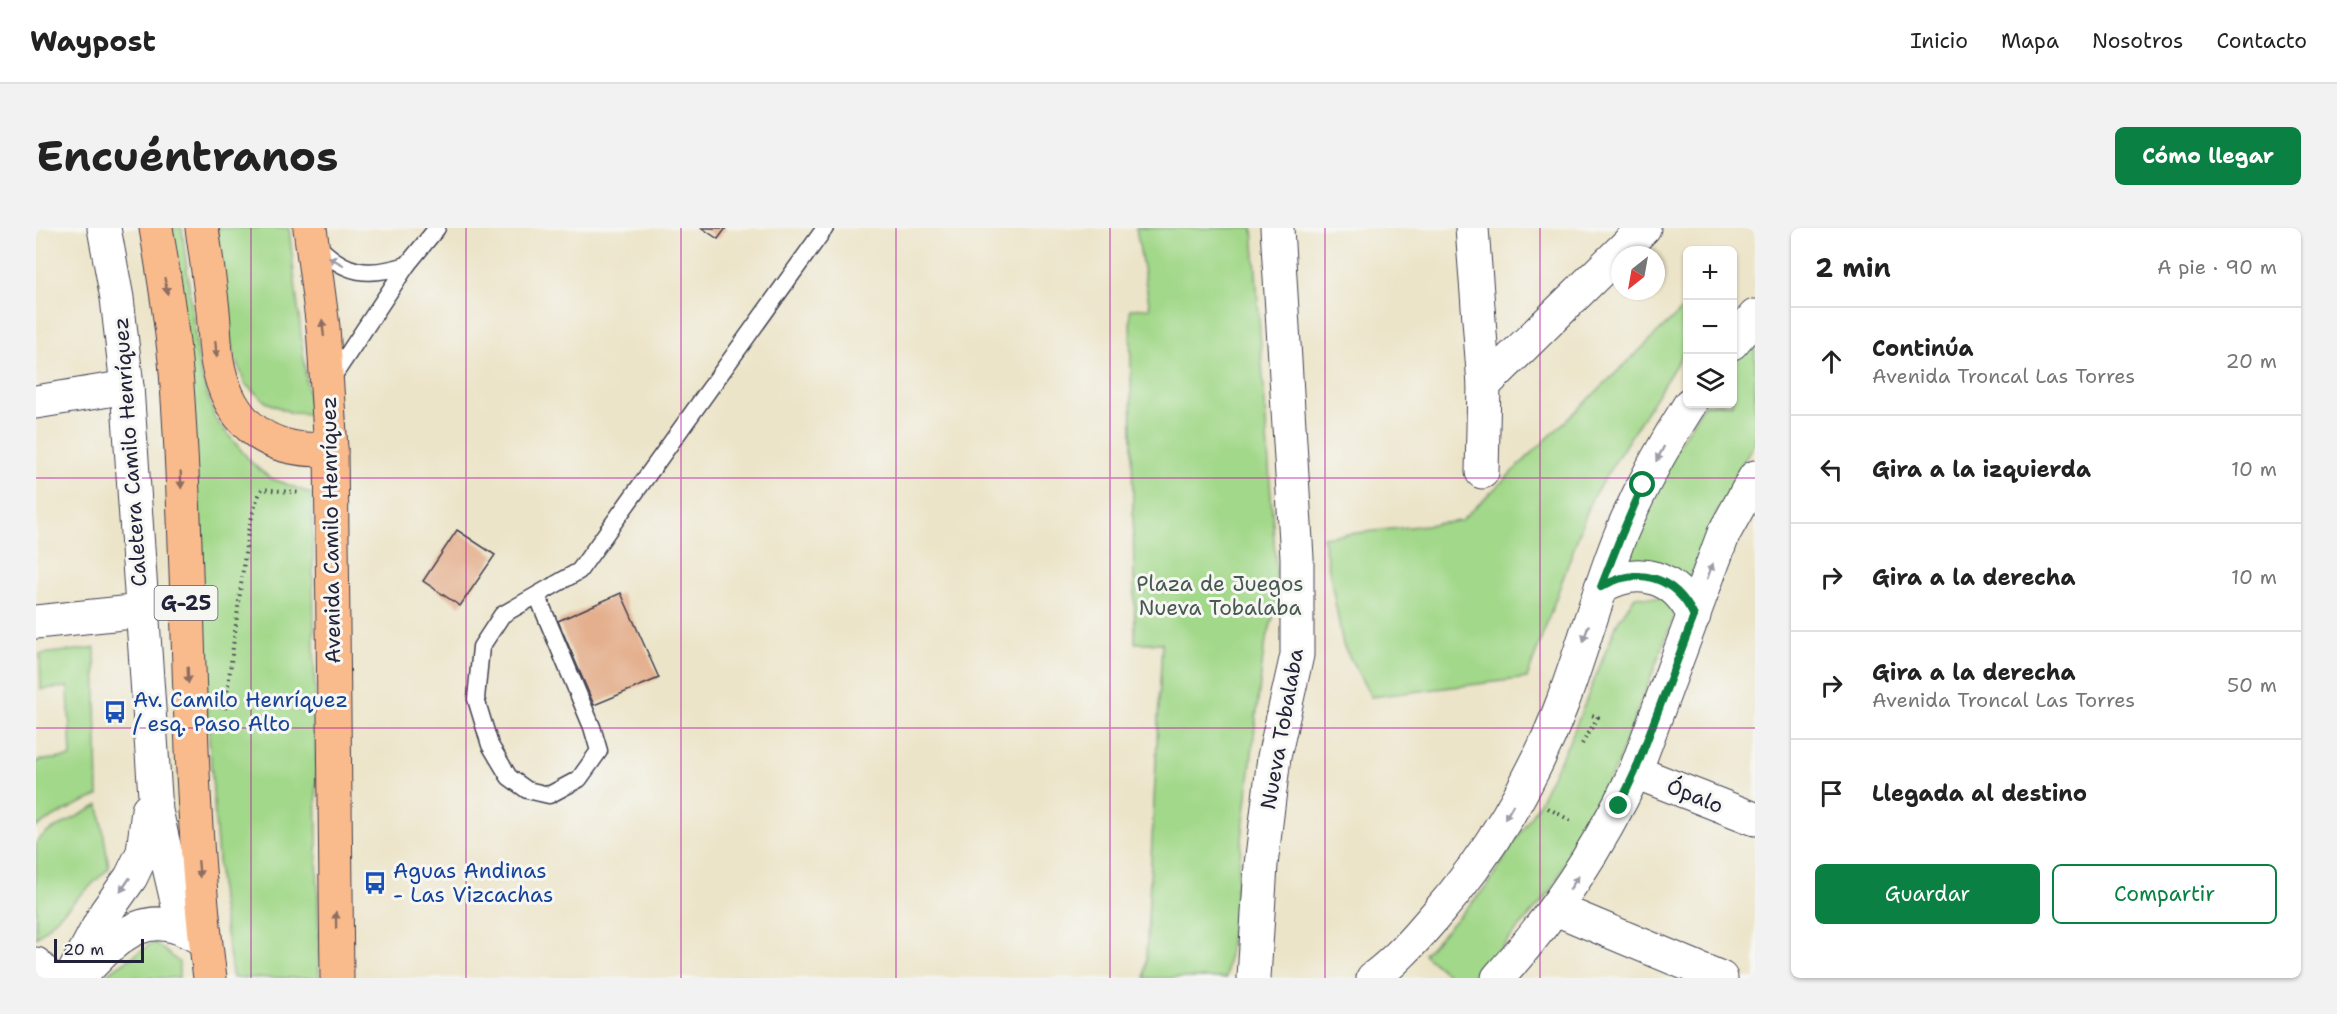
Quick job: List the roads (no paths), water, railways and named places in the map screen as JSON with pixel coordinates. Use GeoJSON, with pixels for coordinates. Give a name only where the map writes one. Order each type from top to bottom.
{"type":"FeatureCollection","features":[{"type":"Feature","properties":{"kind":"main road","name":"G-25"},"geometry":{"type":"LineString","coordinates":[[156,228],[168,299],[176,371],[193,798],[194,934],[210,978]]}},
{"type":"Feature","properties":{"kind":"main road"},"geometry":{"type":"LineString","coordinates":[[202,228],[218,368],[229,398],[246,423],[271,442],[301,450],[331,449]]}},
{"type":"Feature","properties":{"kind":"main road","name":"Avenida Camilo Henríquez"},"geometry":{"type":"LineString","coordinates":[[311,234],[327,385],[331,449],[337,978]]}},
{"type":"Feature","properties":{"kind":"street","name":"Caletera Camilo Henríquez"},"geometry":{"type":"LineString","coordinates":[[104,228],[117,298],[127,387],[156,811],[194,934]]}},
{"type":"Feature","properties":{"kind":"street","name":"Nueva Tobalaba"},"geometry":{"type":"LineString","coordinates":[[1254,978],[1261,866],[1274,757],[1297,655],[1297,558],[1277,228]]}},
{"type":"Feature","properties":{"kind":"street"},"geometry":{"type":"LineString","coordinates":[[1472,228],[1484,385],[1482,472]]}},
{"type":"Feature","properties":{"kind":"street"},"geometry":{"type":"LineString","coordinates":[[1484,385],[1644,228]]}},
{"type":"Feature","properties":{"kind":"street"},"geometry":{"type":"LineString","coordinates":[[1737,337],[1755,316]]}},
{"type":"Feature","properties":{"kind":"street"},"geometry":{"type":"LineString","coordinates":[[36,402],[127,387]]}},
{"type":"Feature","properties":{"kind":"street"},"geometry":{"type":"LineString","coordinates":[[1373,978],[1405,965],[1498,831],[1530,776],[1562,704],[1601,587],[1621,536],[1643,485],[1688,408]]}},
{"type":"Feature","properties":{"kind":"street"},"geometry":{"type":"LineString","coordinates":[[1498,978],[1556,909],[1602,839],[1635,772],[1724,533],[1755,477]]}},
{"type":"Feature","properties":{"kind":"street"},"geometry":{"type":"LineString","coordinates":[[1601,587],[1623,577],[1650,577],[1664,582],[1677,591],[1688,602],[1694,616]]}},
{"type":"Feature","properties":{"kind":"street"},"geometry":{"type":"LineString","coordinates":[[36,622],[142,611]]}},
{"type":"Feature","properties":{"kind":"street"},"geometry":{"type":"LineString","coordinates":[[71,978],[106,912],[131,877],[143,852],[153,769]]}},
{"type":"Feature","properties":{"kind":"street","name":"Ópalo"},"geometry":{"type":"LineString","coordinates":[[1635,772],[1755,819]]}},
{"type":"Feature","properties":{"kind":"street"},"geometry":{"type":"LineString","coordinates":[[1556,909],[1721,978]]}},
{"type":"Feature","properties":{"kind":"street"},"geometry":{"type":"LineString","coordinates":[[78,978],[116,940],[136,927],[158,923],[194,934]]}},
{"type":"Feature","properties":{"kind":"street"},"geometry":{"type":"LineString","coordinates":[[36,964],[48,978]]}},
{"type":"Feature","properties":{"kind":"lane"},"geometry":{"type":"LineString","coordinates":[[327,385],[407,265],[437,228]]}},
{"type":"Feature","properties":{"kind":"lane"},"geometry":{"type":"LineString","coordinates":[[537,595],[592,727],[599,751],[579,780],[549,795],[527,790],[510,777],[490,745],[476,699],[481,646],[502,615],[537,595],[579,571],[825,228]]}},
{"type":"Feature","properties":{"kind":"lane"},"geometry":{"type":"LineString","coordinates":[[311,234],[330,260],[355,271],[382,273],[407,265]]}},
{"type":"Feature","properties":{"kind":"place","name":"Av. Camilo Henríquez / esq. Paso Alto"},"geometry":{"type":"Point","coordinates":[115,712]}},
{"type":"Feature","properties":{"kind":"place","name":"Aguas Andinas - Las Vizcachas"},"geometry":{"type":"Point","coordinates":[375,883]}},
{"type":"Feature","properties":{"kind":"park label","name":"Plaza de Juegos Nueva Tobalaba"},"geometry":{"type":"Point","coordinates":[1220,596]}}]}
